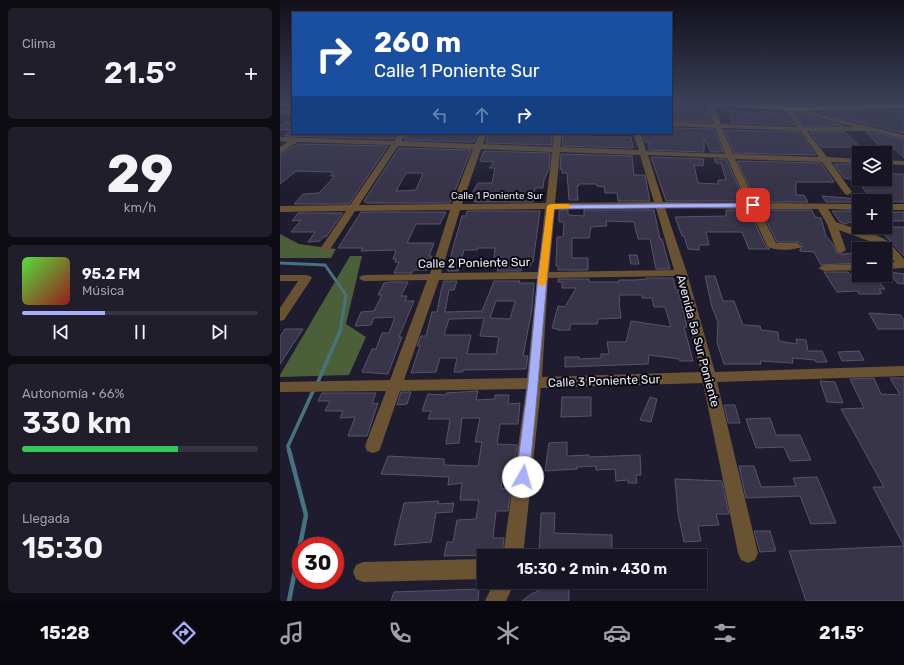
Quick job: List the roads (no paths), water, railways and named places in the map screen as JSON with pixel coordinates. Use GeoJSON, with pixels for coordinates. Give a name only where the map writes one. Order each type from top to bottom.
{"type":"FeatureCollection","features":[{"type":"Feature","properties":{"kind":"street"},"geometry":{"type":"LineString","coordinates":[[720,131],[772,246],[796,246]]}},
{"type":"Feature","properties":{"kind":"street"},"geometry":{"type":"LineString","coordinates":[[803,131],[848,192]]}},
{"type":"Feature","properties":{"kind":"street"},"geometry":{"type":"LineString","coordinates":[[882,131],[904,137]]}},
{"type":"Feature","properties":{"kind":"street"},"geometry":{"type":"LineString","coordinates":[[280,151],[304,134]]}},
{"type":"Feature","properties":{"kind":"street"},"geometry":{"type":"LineString","coordinates":[[325,249],[402,134]]}},
{"type":"Feature","properties":{"kind":"street"},"geometry":{"type":"LineString","coordinates":[[373,446],[434,278],[456,207],[483,134]]}},
{"type":"Feature","properties":{"kind":"street"},"geometry":{"type":"LineString","coordinates":[[514,549],[534,383],[543,275],[558,134]]}},
{"type":"Feature","properties":{"kind":"street","name":"Avenida 5a Sur Poniente"},"geometry":{"type":"LineString","coordinates":[[637,134],[681,273],[709,377],[748,553]]}},
{"type":"Feature","properties":{"kind":"street"},"geometry":{"type":"LineString","coordinates":[[280,140],[397,143],[852,161]]}},
{"type":"Feature","properties":{"kind":"street"},"geometry":{"type":"LineString","coordinates":[[892,162],[904,162]]}},
{"type":"Feature","properties":{"kind":"street","name":"Calle 1 Poniente Sur"},"geometry":{"type":"LineString","coordinates":[[280,209],[660,205],[852,207]]}},
{"type":"Feature","properties":{"kind":"street"},"geometry":{"type":"LineString","coordinates":[[821,206],[832,224],[842,250]]}},
{"type":"Feature","properties":{"kind":"street"},"geometry":{"type":"LineString","coordinates":[[892,207],[904,207]]}},
{"type":"Feature","properties":{"kind":"street"},"geometry":{"type":"LineString","coordinates":[[832,224],[879,241],[884,244],[904,265]]}},
{"type":"Feature","properties":{"kind":"street"},"geometry":{"type":"LineString","coordinates":[[892,266],[904,265]]}},
{"type":"Feature","properties":{"kind":"street"},"geometry":{"type":"LineString","coordinates":[[824,268],[852,267]]}},
{"type":"Feature","properties":{"kind":"street","name":"Calle 2 Poniente Sur"},"geometry":{"type":"LineString","coordinates":[[365,278],[681,273]]}},
{"type":"Feature","properties":{"kind":"street"},"geometry":{"type":"LineString","coordinates":[[280,278],[306,278],[280,317]]}},
{"type":"Feature","properties":{"kind":"street","name":"Calle 3 Poniente Sur"},"geometry":{"type":"LineString","coordinates":[[284,387],[534,383],[904,371]]}},
{"type":"Feature","properties":{"kind":"street"},"geometry":{"type":"LineString","coordinates":[[363,572],[477,569]]}},
{"type":"Feature","properties":{"kind":"street"},"geometry":{"type":"LineString","coordinates":[[495,601],[501,589]]}},
{"type":"Feature","properties":{"kind":"waterway"},"geometry":{"type":"LineString","coordinates":[[280,263],[325,265],[346,295],[340,332]]}},
{"type":"Feature","properties":{"kind":"waterway"},"geometry":{"type":"LineString","coordinates":[[317,384],[340,331]]}},
{"type":"Feature","properties":{"kind":"waterway"},"geometry":{"type":"LineString","coordinates":[[289,451],[288,446],[314,389]]}},
{"type":"Feature","properties":{"kind":"waterway"},"geometry":{"type":"LineString","coordinates":[[289,450],[306,515],[289,601]]}}]}
